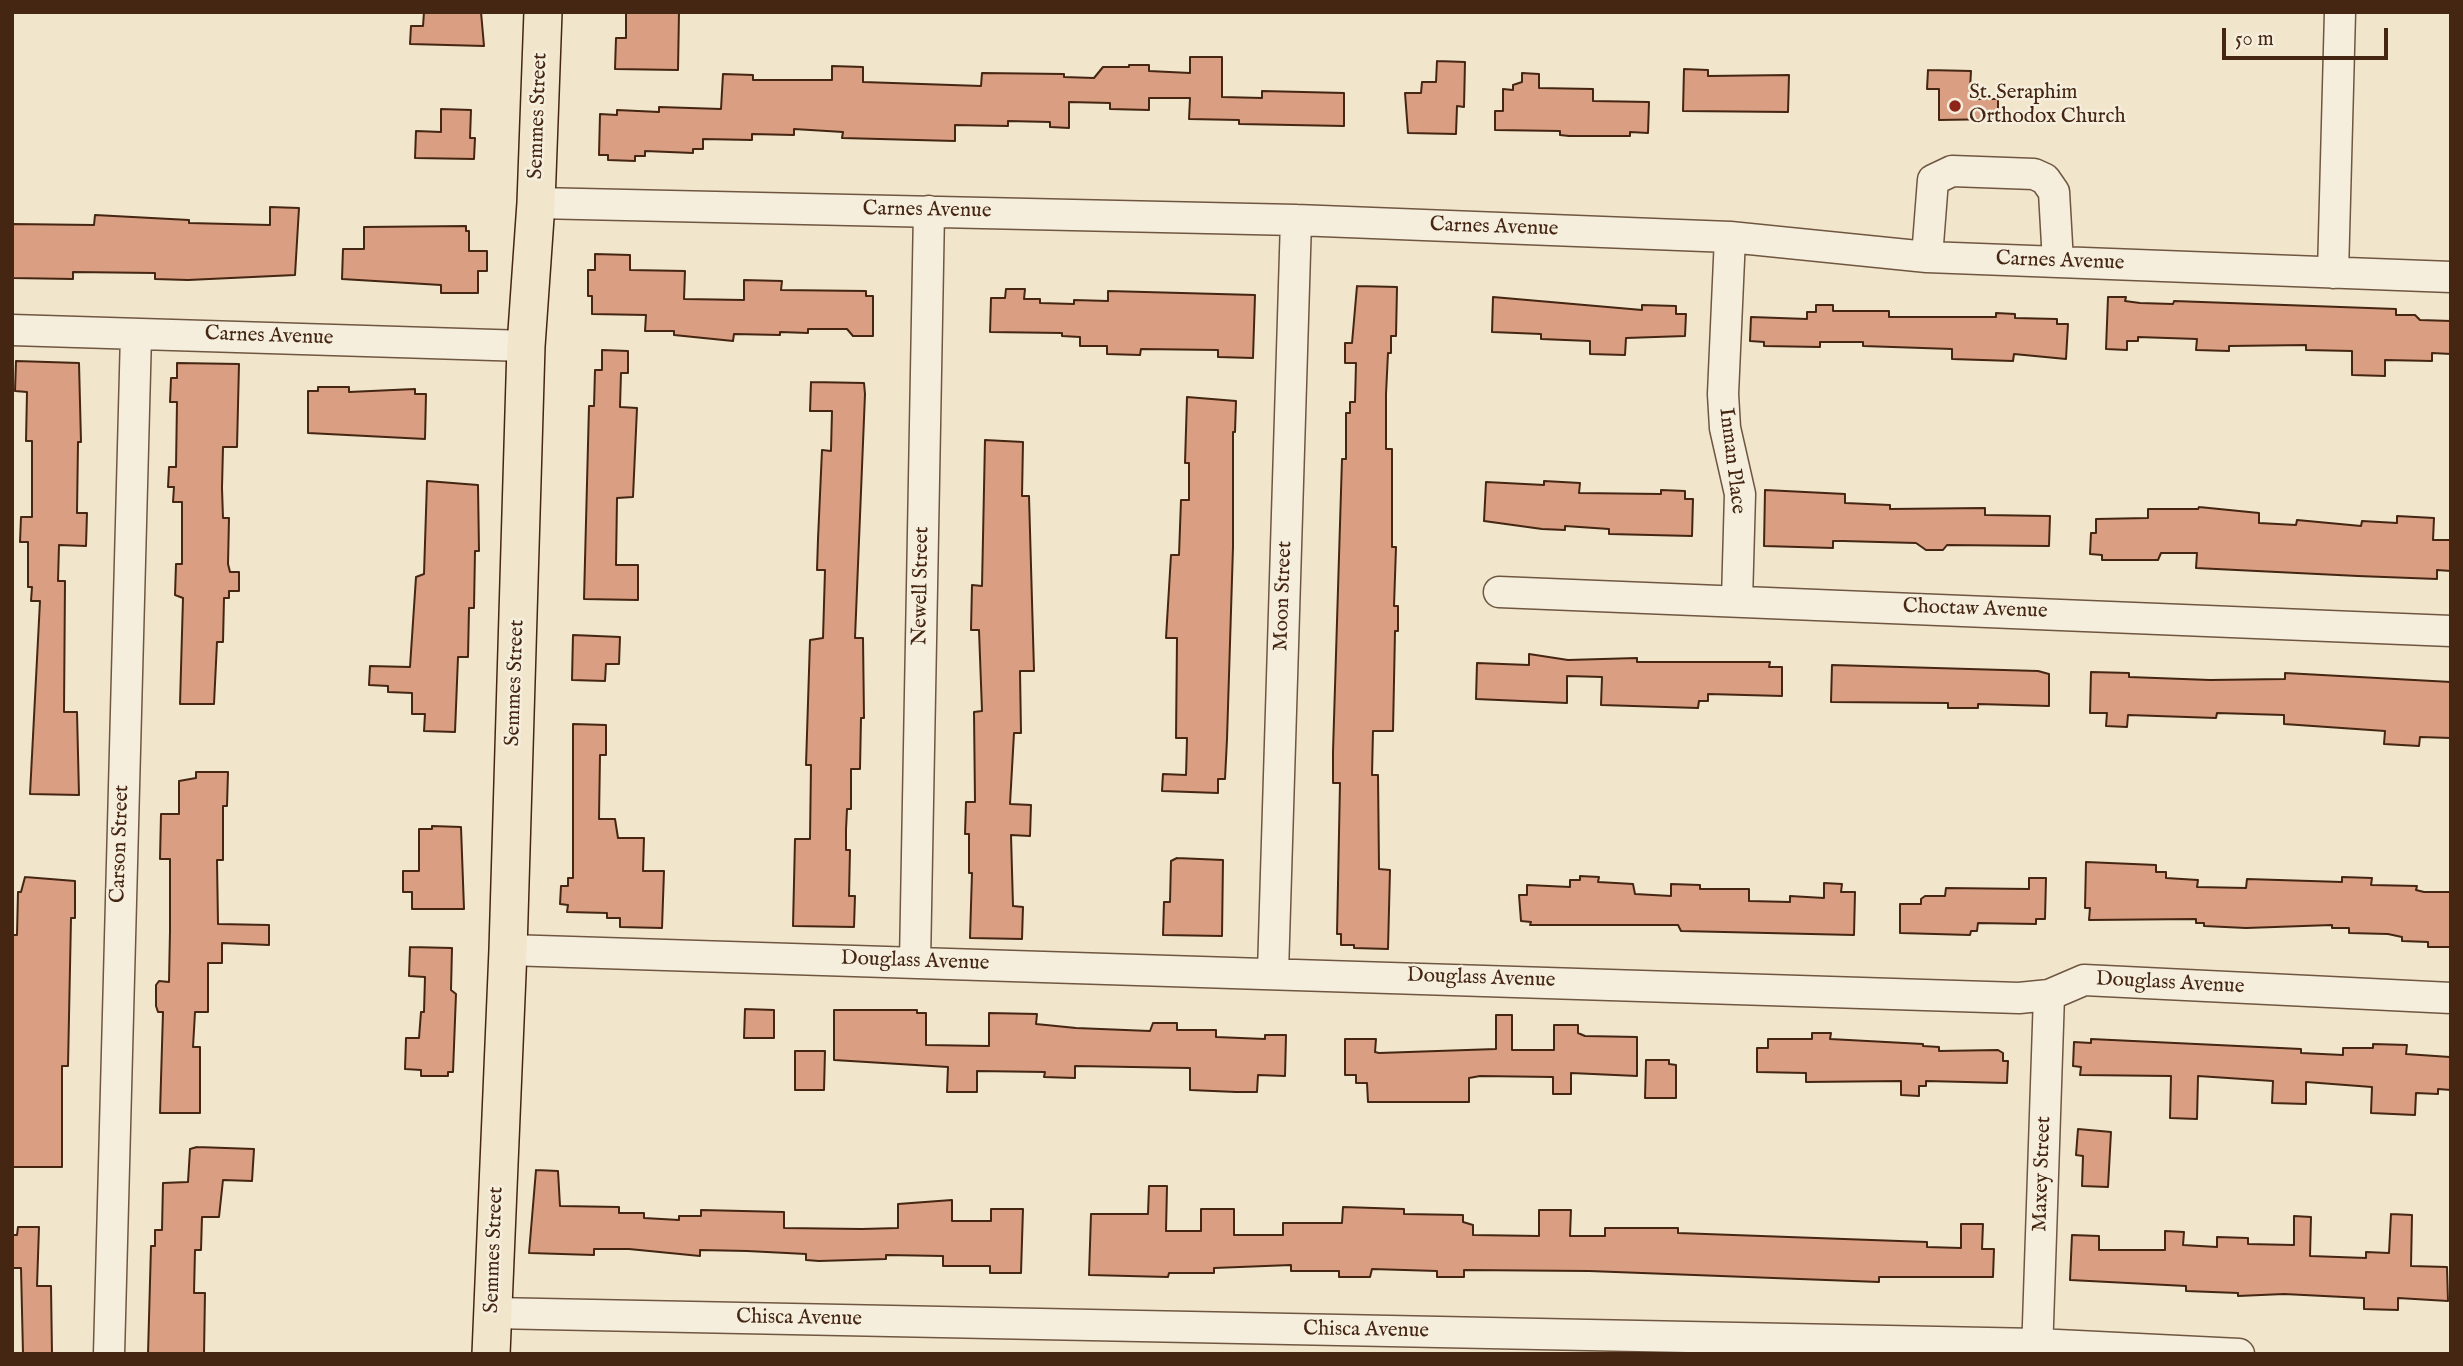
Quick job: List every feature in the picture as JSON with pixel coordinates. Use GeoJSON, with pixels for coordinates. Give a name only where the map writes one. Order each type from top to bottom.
{"type":"FeatureCollection","features":[{"type":"Feature","properties":{"kind":"main road","name":"Semmes Street"},"geometry":{"type":"LineString","coordinates":[[491,1354],[508,950],[526,346],[536,203],[543,12]]}},
{"type":"Feature","properties":{"kind":"street"},"geometry":{"type":"LineString","coordinates":[[2333,273],[2340,12]]}},
{"type":"Feature","properties":{"kind":"street"},"geometry":{"type":"LineString","coordinates":[[1927,257],[1933,180],[1952,171],[2034,174],[2045,178],[2054,192],[2058,262]]}},
{"type":"Feature","properties":{"kind":"street","name":"Carnes Avenue"},"geometry":{"type":"LineString","coordinates":[[536,203],[1296,220],[1730,237],[1927,257],[2451,277]]}},
{"type":"Feature","properties":{"kind":"street","name":"Newell Street"},"geometry":{"type":"LineString","coordinates":[[915,962],[929,211]]}},
{"type":"Feature","properties":{"kind":"street","name":"Moon Street"},"geometry":{"type":"LineString","coordinates":[[1273,972],[1296,220]]}},
{"type":"Feature","properties":{"kind":"street","name":"Inman Place"},"geometry":{"type":"LineString","coordinates":[[1730,237],[1723,394],[1724,429],[1740,494],[1737,600]]}},
{"type":"Feature","properties":{"kind":"street","name":"Carnes Avenue"},"geometry":{"type":"LineString","coordinates":[[12,330],[526,346]]}},
{"type":"Feature","properties":{"kind":"street","name":"Carson Street"},"geometry":{"type":"LineString","coordinates":[[108,1354],[136,334]]}},
{"type":"Feature","properties":{"kind":"street","name":"Choctaw Avenue"},"geometry":{"type":"LineString","coordinates":[[1499,592],[2451,631]]}},
{"type":"Feature","properties":{"kind":"street","name":"Douglass Avenue"},"geometry":{"type":"LineString","coordinates":[[508,950],[1273,972],[2020,998],[2049,995],[2084,980],[2451,998]]}},
{"type":"Feature","properties":{"kind":"street","name":"Maxey Street"},"geometry":{"type":"LineString","coordinates":[[2037,1349],[2049,995]]}},
{"type":"Feature","properties":{"kind":"street","name":"Chisca Avenue"},"geometry":{"type":"LineString","coordinates":[[492,1313],[2239,1354]]}},
{"type":"Feature","properties":{"kind":"building"},"geometry":{"type":"Polygon","coordinates":[[[424,12],[481,12],[484,46],[410,44],[411,26],[423,26],[424,12]]]}},
{"type":"Feature","properties":{"kind":"building"},"geometry":{"type":"Polygon","coordinates":[[[626,12],[679,12],[678,70],[615,69],[616,38],[626,38],[626,12]]]}},
{"type":"Feature","properties":{"kind":"building"},"geometry":{"type":"Polygon","coordinates":[[[1190,57],[1222,57],[1222,97],[1262,98],[1262,91],[1344,93],[1344,126],[1239,124],[1239,120],[1189,119],[1190,98],[1149,98],[1149,110],[1110,109],[1110,103],[1069,102],[1069,128],[1050,127],[1050,122],[1008,121],[1008,126],[955,125],[955,141],[842,138],[843,132],[794,129],[794,135],[752,134],[752,140],[703,139],[703,149],[693,149],[693,153],[645,151],[645,156],[635,156],[635,161],[608,160],[608,155],[599,155],[600,114],[617,115],[617,110],[659,112],[659,107],[721,109],[723,74],[753,75],[753,80],[832,80],[832,66],[863,67],[863,82],[981,86],[982,73],[1064,74],[1064,77],[1094,78],[1103,67],[1149,65],[1149,71],[1190,73],[1190,57]]]}},
{"type":"Feature","properties":{"kind":"building"},"geometry":{"type":"Polygon","coordinates":[[[1437,61],[1465,62],[1464,107],[1457,106],[1456,134],[1408,133],[1405,93],[1421,93],[1422,82],[1436,82],[1437,61]]]}},
{"type":"Feature","properties":{"kind":"building"},"geometry":{"type":"Polygon","coordinates":[[[1684,69],[1708,70],[1708,76],[1789,75],[1788,112],[1683,111],[1684,69]]]}},
{"type":"Feature","properties":{"kind":"building"},"geometry":{"type":"Polygon","coordinates":[[[1928,70],[1971,71],[1970,89],[1980,89],[1979,99],[1998,99],[1998,119],[1939,120],[1939,89],[1927,89],[1928,70]]]}},
{"type":"Feature","properties":{"kind":"building"},"geometry":{"type":"Polygon","coordinates":[[[1522,73],[1539,74],[1539,88],[1593,89],[1593,101],[1649,102],[1648,133],[1630,132],[1630,136],[1569,136],[1560,135],[1560,131],[1495,130],[1495,111],[1503,111],[1503,89],[1513,90],[1513,85],[1522,82],[1522,73]]]}},
{"type":"Feature","properties":{"kind":"building"},"geometry":{"type":"Polygon","coordinates":[[[441,109],[471,110],[470,138],[475,138],[474,159],[415,158],[416,131],[441,132],[441,109]]]}},
{"type":"Feature","properties":{"kind":"building"},"geometry":{"type":"Polygon","coordinates":[[[270,207],[299,208],[295,275],[188,280],[155,279],[155,273],[73,272],[73,279],[12,278],[12,224],[94,225],[95,215],[189,220],[189,223],[270,225],[270,207]]]}},
{"type":"Feature","properties":{"kind":"building"},"geometry":{"type":"Polygon","coordinates":[[[466,226],[466,231],[469,231],[469,251],[487,251],[487,271],[478,271],[478,293],[441,293],[441,285],[342,279],[343,249],[364,249],[364,227],[466,226]]]}},
{"type":"Feature","properties":{"kind":"building"},"geometry":{"type":"Polygon","coordinates":[[[595,254],[630,255],[630,270],[685,271],[684,299],[744,300],[744,280],[782,281],[781,290],[866,291],[866,296],[873,296],[873,336],[853,336],[847,329],[808,329],[808,333],[780,332],[780,335],[734,334],[733,341],[674,335],[674,331],[645,331],[646,315],[592,314],[592,296],[588,296],[588,270],[595,270],[595,254]]]}},
{"type":"Feature","properties":{"kind":"building"},"geometry":{"type":"Polygon","coordinates":[[[1357,286],[1397,287],[1396,336],[1391,336],[1391,353],[1388,353],[1386,394],[1386,449],[1392,449],[1392,547],[1396,547],[1394,606],[1398,606],[1393,731],[1373,731],[1372,775],[1378,775],[1379,869],[1390,870],[1388,949],[1341,945],[1341,934],[1337,934],[1340,783],[1333,783],[1333,752],[1342,459],[1346,459],[1346,413],[1350,413],[1350,402],[1355,402],[1356,363],[1345,363],[1345,343],[1352,343],[1357,286]]]}},
{"type":"Feature","properties":{"kind":"building"},"geometry":{"type":"Polygon","coordinates":[[[1006,289],[1025,289],[1024,299],[1040,299],[1040,303],[1074,304],[1074,300],[1108,301],[1108,291],[1255,295],[1253,358],[1218,357],[1218,350],[1141,349],[1140,355],[1107,354],[1107,346],[1080,346],[1080,337],[1062,336],[1062,333],[990,332],[991,298],[1005,298],[1006,289]]]}},
{"type":"Feature","properties":{"kind":"building"},"geometry":{"type":"Polygon","coordinates":[[[1493,297],[1642,310],[1642,305],[1676,306],[1676,314],[1686,314],[1685,336],[1626,338],[1625,355],[1590,354],[1590,341],[1541,339],[1541,334],[1492,332],[1493,297]]]}},
{"type":"Feature","properties":{"kind":"building"},"geometry":{"type":"Polygon","coordinates":[[[2108,297],[2126,297],[2125,301],[2140,303],[2173,304],[2174,301],[2396,309],[2396,315],[2415,315],[2420,320],[2451,321],[2451,354],[2432,353],[2432,361],[2385,360],[2385,376],[2352,375],[2352,351],[2306,350],[2306,345],[2229,346],[2229,351],[2196,350],[2197,339],[2138,337],[2138,341],[2127,341],[2127,350],[2106,349],[2108,297]]]}},
{"type":"Feature","properties":{"kind":"building"},"geometry":{"type":"Polygon","coordinates":[[[1816,305],[1833,305],[1833,311],[1889,311],[1889,317],[1996,317],[1996,313],[2015,314],[2015,318],[2057,319],[2057,324],[2068,324],[2066,359],[2014,354],[2013,361],[1952,359],[1952,349],[1863,346],[1863,342],[1820,342],[1820,347],[1764,346],[1764,342],[1750,341],[1751,317],[1807,319],[1807,312],[1816,312],[1816,305]]]}},
{"type":"Feature","properties":{"kind":"building"},"geometry":{"type":"Polygon","coordinates":[[[602,350],[628,351],[628,373],[621,373],[620,407],[637,408],[633,497],[617,498],[616,565],[638,565],[638,600],[584,599],[589,406],[594,406],[595,370],[602,370],[602,350]]]}},
{"type":"Feature","properties":{"kind":"building"},"geometry":{"type":"Polygon","coordinates":[[[16,361],[79,363],[81,442],[78,442],[77,513],[87,513],[86,546],[59,545],[58,581],[65,581],[64,712],[77,712],[79,795],[30,794],[40,601],[31,601],[32,587],[28,587],[28,542],[20,542],[21,517],[32,517],[32,441],[26,441],[27,392],[15,391],[16,361]]]}},
{"type":"Feature","properties":{"kind":"building"},"geometry":{"type":"Polygon","coordinates":[[[177,363],[239,364],[237,447],[223,447],[222,488],[223,518],[229,518],[228,564],[230,572],[239,572],[239,591],[229,591],[229,598],[224,598],[223,642],[217,642],[214,704],[180,704],[183,598],[175,595],[176,564],[182,564],[182,502],[173,502],[174,487],[168,487],[169,467],[176,467],[177,402],[170,402],[171,378],[177,378],[177,363]]]}},
{"type":"Feature","properties":{"kind":"building"},"geometry":{"type":"Polygon","coordinates":[[[811,382],[864,383],[865,394],[855,638],[863,638],[864,718],[861,718],[860,769],[851,769],[851,809],[847,809],[846,830],[846,850],[850,850],[849,896],[855,896],[854,927],[793,926],[795,839],[810,839],[811,765],[806,765],[810,640],[823,638],[825,570],[817,570],[818,539],[822,450],[831,451],[832,411],[810,411],[811,382]]]}},
{"type":"Feature","properties":{"kind":"building"},"geometry":{"type":"Polygon","coordinates":[[[318,387],[349,387],[349,392],[415,389],[415,394],[426,394],[425,439],[308,433],[308,391],[318,391],[318,387]]]}},
{"type":"Feature","properties":{"kind":"building"},"geometry":{"type":"Polygon","coordinates":[[[1187,397],[1236,401],[1233,432],[1233,547],[1227,739],[1225,779],[1218,779],[1218,793],[1162,791],[1163,774],[1186,775],[1187,738],[1176,738],[1177,638],[1166,638],[1171,555],[1179,555],[1181,500],[1189,500],[1189,463],[1185,463],[1187,397]]]}},
{"type":"Feature","properties":{"kind":"building"},"geometry":{"type":"Polygon","coordinates":[[[985,440],[1023,442],[1022,496],[1029,496],[1034,671],[1020,671],[1021,733],[1014,733],[1010,804],[1031,805],[1030,836],[1011,835],[1013,906],[1023,907],[1022,939],[970,938],[972,873],[969,873],[969,834],[965,834],[966,802],[975,802],[974,712],[982,711],[979,630],[971,630],[972,585],[982,586],[985,440]]]}},
{"type":"Feature","properties":{"kind":"building"},"geometry":{"type":"Polygon","coordinates":[[[427,481],[478,485],[479,551],[475,551],[474,608],[469,608],[468,657],[458,657],[455,732],[424,731],[425,714],[412,714],[412,693],[388,692],[388,686],[369,685],[370,666],[410,667],[416,577],[424,574],[427,481]]]}},
{"type":"Feature","properties":{"kind":"building"},"geometry":{"type":"Polygon","coordinates":[[[1544,481],[1580,483],[1579,493],[1661,494],[1661,490],[1685,491],[1685,499],[1693,499],[1692,536],[1609,534],[1609,529],[1565,526],[1565,530],[1542,529],[1484,521],[1486,482],[1544,485],[1544,481]]]}},
{"type":"Feature","properties":{"kind":"building"},"geometry":{"type":"Polygon","coordinates":[[[1765,490],[1845,494],[1845,503],[1890,505],[1890,509],[1985,508],[1985,515],[2050,516],[2049,546],[1947,545],[1943,550],[1926,550],[1916,543],[1833,541],[1833,548],[1764,546],[1765,490]]]}},
{"type":"Feature","properties":{"kind":"building"},"geometry":{"type":"Polygon","coordinates":[[[2199,507],[2259,513],[2259,523],[2296,525],[2297,520],[2361,526],[2362,521],[2397,523],[2397,516],[2434,518],[2433,540],[2451,540],[2451,571],[2437,570],[2437,579],[2358,576],[2196,568],[2197,553],[2161,553],[2158,560],[2102,560],[2102,555],[2090,554],[2091,533],[2096,533],[2096,519],[2148,518],[2148,509],[2199,507]]]}},
{"type":"Feature","properties":{"kind":"building"},"geometry":{"type":"Polygon","coordinates":[[[573,635],[620,637],[619,664],[606,664],[605,681],[572,680],[573,635]]]}},
{"type":"Feature","properties":{"kind":"building"},"geometry":{"type":"Polygon","coordinates":[[[1529,654],[1568,660],[1637,658],[1637,662],[1770,662],[1769,667],[1782,667],[1782,696],[1708,694],[1708,701],[1699,701],[1698,708],[1601,705],[1602,677],[1567,676],[1567,703],[1476,699],[1477,663],[1529,665],[1529,654]]]}},
{"type":"Feature","properties":{"kind":"building"},"geometry":{"type":"Polygon","coordinates":[[[1832,665],[2038,671],[2049,674],[2049,706],[1978,704],[1978,708],[1948,708],[1948,703],[1831,702],[1832,665]]]}},
{"type":"Feature","properties":{"kind":"building"},"geometry":{"type":"Polygon","coordinates":[[[2091,672],[2129,673],[2129,677],[2210,680],[2285,679],[2285,673],[2451,682],[2451,738],[2420,737],[2419,746],[2384,744],[2385,731],[2284,724],[2284,715],[2217,713],[2216,718],[2128,715],[2127,727],[2106,726],[2107,713],[2090,713],[2091,672]]]}},
{"type":"Feature","properties":{"kind":"building"},"geometry":{"type":"Polygon","coordinates":[[[573,724],[606,725],[606,755],[600,755],[599,819],[615,819],[618,838],[644,838],[643,871],[664,871],[662,928],[620,927],[620,918],[607,918],[607,913],[567,912],[568,905],[560,904],[561,886],[568,886],[568,878],[573,878],[573,724]]]}},
{"type":"Feature","properties":{"kind":"building"},"geometry":{"type":"Polygon","coordinates":[[[196,772],[228,772],[227,806],[223,806],[223,860],[217,860],[218,924],[269,925],[269,945],[222,943],[222,963],[208,963],[208,1012],[195,1012],[193,1047],[200,1047],[200,1113],[160,1113],[163,1012],[158,1012],[156,1006],[156,985],[159,981],[169,982],[170,931],[170,859],[160,859],[161,814],[179,814],[179,781],[196,778],[196,772]]]}},
{"type":"Feature","properties":{"kind":"building"},"geometry":{"type":"Polygon","coordinates":[[[432,826],[461,827],[464,909],[412,909],[412,892],[403,892],[403,871],[419,871],[419,829],[432,829],[432,826]]]}},
{"type":"Feature","properties":{"kind":"building"},"geometry":{"type":"Polygon","coordinates":[[[1177,858],[1223,860],[1222,936],[1163,935],[1164,902],[1170,902],[1171,861],[1177,858]]]}},
{"type":"Feature","properties":{"kind":"building"},"geometry":{"type":"Polygon","coordinates":[[[2086,862],[2156,865],[2156,872],[2166,872],[2166,878],[2198,880],[2197,887],[2246,888],[2247,879],[2342,882],[2342,877],[2372,878],[2371,885],[2417,886],[2416,890],[2424,892],[2451,892],[2451,947],[2428,947],[2428,942],[2402,941],[2402,937],[2388,934],[2349,933],[2349,928],[2332,928],[2332,925],[2246,928],[2204,926],[2204,923],[2196,923],[2196,919],[2089,920],[2090,908],[2085,908],[2086,862]]]}},
{"type":"Feature","properties":{"kind":"building"},"geometry":{"type":"Polygon","coordinates":[[[1580,876],[1599,877],[1598,882],[1633,884],[1635,894],[1671,896],[1671,884],[1700,885],[1700,889],[1749,889],[1749,901],[1790,902],[1790,896],[1824,898],[1824,883],[1842,884],[1841,892],[1855,892],[1854,935],[1681,931],[1678,925],[1530,925],[1531,922],[1521,921],[1519,895],[1527,895],[1527,885],[1570,887],[1570,880],[1580,880],[1580,876]]]}},
{"type":"Feature","properties":{"kind":"building"},"geometry":{"type":"Polygon","coordinates":[[[25,877],[75,881],[75,918],[71,918],[68,1066],[62,1066],[62,1167],[13,1167],[12,935],[17,935],[18,892],[21,892],[25,877]]]}},
{"type":"Feature","properties":{"kind":"building"},"geometry":{"type":"Polygon","coordinates":[[[2029,878],[2046,878],[2045,919],[2036,919],[2036,924],[1978,923],[1977,931],[1971,931],[1970,935],[1900,933],[1900,904],[1921,904],[1921,899],[1925,896],[1945,896],[1946,888],[2029,889],[2029,878]]]}},
{"type":"Feature","properties":{"kind":"building"},"geometry":{"type":"Polygon","coordinates":[[[410,947],[452,948],[451,990],[456,994],[453,1072],[448,1072],[448,1076],[421,1076],[421,1070],[405,1069],[406,1038],[419,1038],[421,1012],[424,1012],[425,977],[409,976],[410,947]]]}},
{"type":"Feature","properties":{"kind":"building"},"geometry":{"type":"Polygon","coordinates":[[[745,1009],[774,1010],[774,1038],[744,1038],[745,1009]]]}},
{"type":"Feature","properties":{"kind":"building"},"geometry":{"type":"Polygon","coordinates":[[[834,1010],[917,1010],[917,1013],[926,1013],[926,1045],[989,1046],[989,1013],[1037,1014],[1036,1024],[1076,1028],[1150,1031],[1153,1023],[1177,1023],[1177,1030],[1216,1030],[1216,1037],[1265,1039],[1265,1035],[1286,1035],[1285,1076],[1258,1075],[1257,1092],[1190,1090],[1190,1068],[1075,1066],[1075,1078],[1044,1077],[1045,1072],[977,1071],[977,1092],[947,1092],[948,1067],[834,1060],[834,1010]]]}},
{"type":"Feature","properties":{"kind":"building"},"geometry":{"type":"Polygon","coordinates":[[[1496,1015],[1512,1015],[1512,1050],[1554,1050],[1554,1025],[1578,1025],[1578,1033],[1585,1036],[1637,1037],[1637,1076],[1571,1073],[1571,1094],[1553,1094],[1553,1077],[1480,1076],[1469,1078],[1469,1102],[1368,1102],[1367,1083],[1356,1083],[1356,1075],[1345,1075],[1345,1039],[1376,1039],[1375,1052],[1379,1053],[1496,1049],[1496,1015]]]}},
{"type":"Feature","properties":{"kind":"building"},"geometry":{"type":"Polygon","coordinates":[[[1812,1033],[1831,1033],[1830,1039],[1923,1044],[1939,1047],[1939,1051],[1998,1050],[2003,1053],[2003,1061],[2008,1061],[2007,1083],[1926,1081],[1926,1086],[1919,1086],[1919,1096],[1901,1095],[1901,1081],[1806,1082],[1806,1073],[1757,1072],[1757,1048],[1768,1048],[1768,1039],[1812,1039],[1812,1033]]]}},
{"type":"Feature","properties":{"kind":"building"},"geometry":{"type":"Polygon","coordinates":[[[2091,1039],[2301,1049],[2301,1053],[2343,1055],[2343,1048],[2373,1048],[2373,1044],[2407,1045],[2406,1054],[2450,1057],[2451,1090],[2438,1089],[2438,1094],[2416,1093],[2415,1115],[2371,1113],[2372,1087],[2306,1082],[2306,1104],[2272,1103],[2273,1081],[2198,1076],[2197,1119],[2170,1118],[2171,1076],[2080,1075],[2081,1067],[2073,1066],[2074,1042],[2091,1043],[2091,1039]]]}},
{"type":"Feature","properties":{"kind":"building"},"geometry":{"type":"Polygon","coordinates":[[[795,1051],[825,1051],[824,1090],[795,1090],[795,1051]]]}},
{"type":"Feature","properties":{"kind":"building"},"geometry":{"type":"Polygon","coordinates":[[[1646,1060],[1669,1060],[1669,1064],[1676,1065],[1676,1098],[1645,1098],[1646,1060]]]}},
{"type":"Feature","properties":{"kind":"building"},"geometry":{"type":"Polygon","coordinates":[[[2078,1129],[2111,1132],[2108,1187],[2082,1186],[2083,1156],[2076,1155],[2078,1129]]]}},
{"type":"Feature","properties":{"kind":"building"},"geometry":{"type":"Polygon","coordinates":[[[190,1149],[254,1149],[252,1181],[223,1180],[219,1217],[202,1217],[201,1250],[195,1250],[194,1293],[205,1293],[204,1354],[148,1354],[151,1246],[155,1246],[155,1230],[162,1230],[163,1183],[188,1182],[190,1149]]]}},
{"type":"Feature","properties":{"kind":"building"},"geometry":{"type":"Polygon","coordinates":[[[536,1170],[558,1171],[560,1206],[619,1207],[619,1213],[644,1213],[644,1218],[679,1220],[679,1216],[701,1216],[701,1210],[784,1212],[784,1228],[862,1229],[898,1228],[898,1204],[952,1200],[952,1221],[991,1221],[991,1209],[1023,1209],[1021,1273],[990,1273],[990,1266],[943,1266],[943,1256],[886,1255],[886,1259],[819,1261],[806,1260],[806,1254],[747,1251],[700,1250],[700,1256],[629,1249],[594,1249],[594,1255],[529,1253],[536,1170]]]}},
{"type":"Feature","properties":{"kind":"building"},"geometry":{"type":"Polygon","coordinates":[[[1149,1186],[1167,1186],[1166,1231],[1201,1231],[1201,1209],[1234,1209],[1234,1235],[1283,1235],[1283,1223],[1342,1223],[1343,1207],[1404,1209],[1404,1214],[1463,1215],[1463,1222],[1473,1225],[1473,1235],[1539,1236],[1539,1210],[1571,1210],[1570,1236],[1605,1236],[1605,1228],[1678,1228],[1678,1233],[1927,1242],[1927,1247],[1961,1248],[1961,1224],[1983,1224],[1982,1249],[1994,1249],[1993,1277],[1879,1277],[1879,1282],[1589,1271],[1464,1270],[1464,1277],[1437,1277],[1437,1271],[1372,1269],[1370,1277],[1339,1277],[1339,1271],[1291,1271],[1291,1265],[1214,1268],[1214,1273],[1169,1273],[1168,1277],[1089,1275],[1091,1214],[1148,1214],[1149,1186]]]}},
{"type":"Feature","properties":{"kind":"building"},"geometry":{"type":"Polygon","coordinates":[[[2391,1214],[2412,1215],[2411,1266],[2447,1267],[2448,1301],[2398,1298],[2398,1310],[2364,1309],[2364,1298],[2284,1294],[2238,1296],[2238,1293],[2186,1291],[2186,1286],[2070,1280],[2072,1235],[2099,1236],[2099,1250],[2165,1250],[2165,1231],[2184,1232],[2183,1245],[2217,1247],[2217,1237],[2248,1238],[2248,1244],[2294,1245],[2294,1216],[2311,1217],[2310,1256],[2366,1258],[2366,1252],[2389,1253],[2391,1214]]]}},
{"type":"Feature","properties":{"kind":"building"},"geometry":{"type":"Polygon","coordinates":[[[18,1227],[39,1227],[37,1286],[51,1286],[52,1354],[23,1354],[21,1268],[12,1268],[12,1235],[17,1235],[18,1227]]]}},
{"type":"Feature","properties":{"kind":"place","name":"St. Seraphim Orthodox Church"},"geometry":{"type":"Point","coordinates":[1955,106]}}]}
